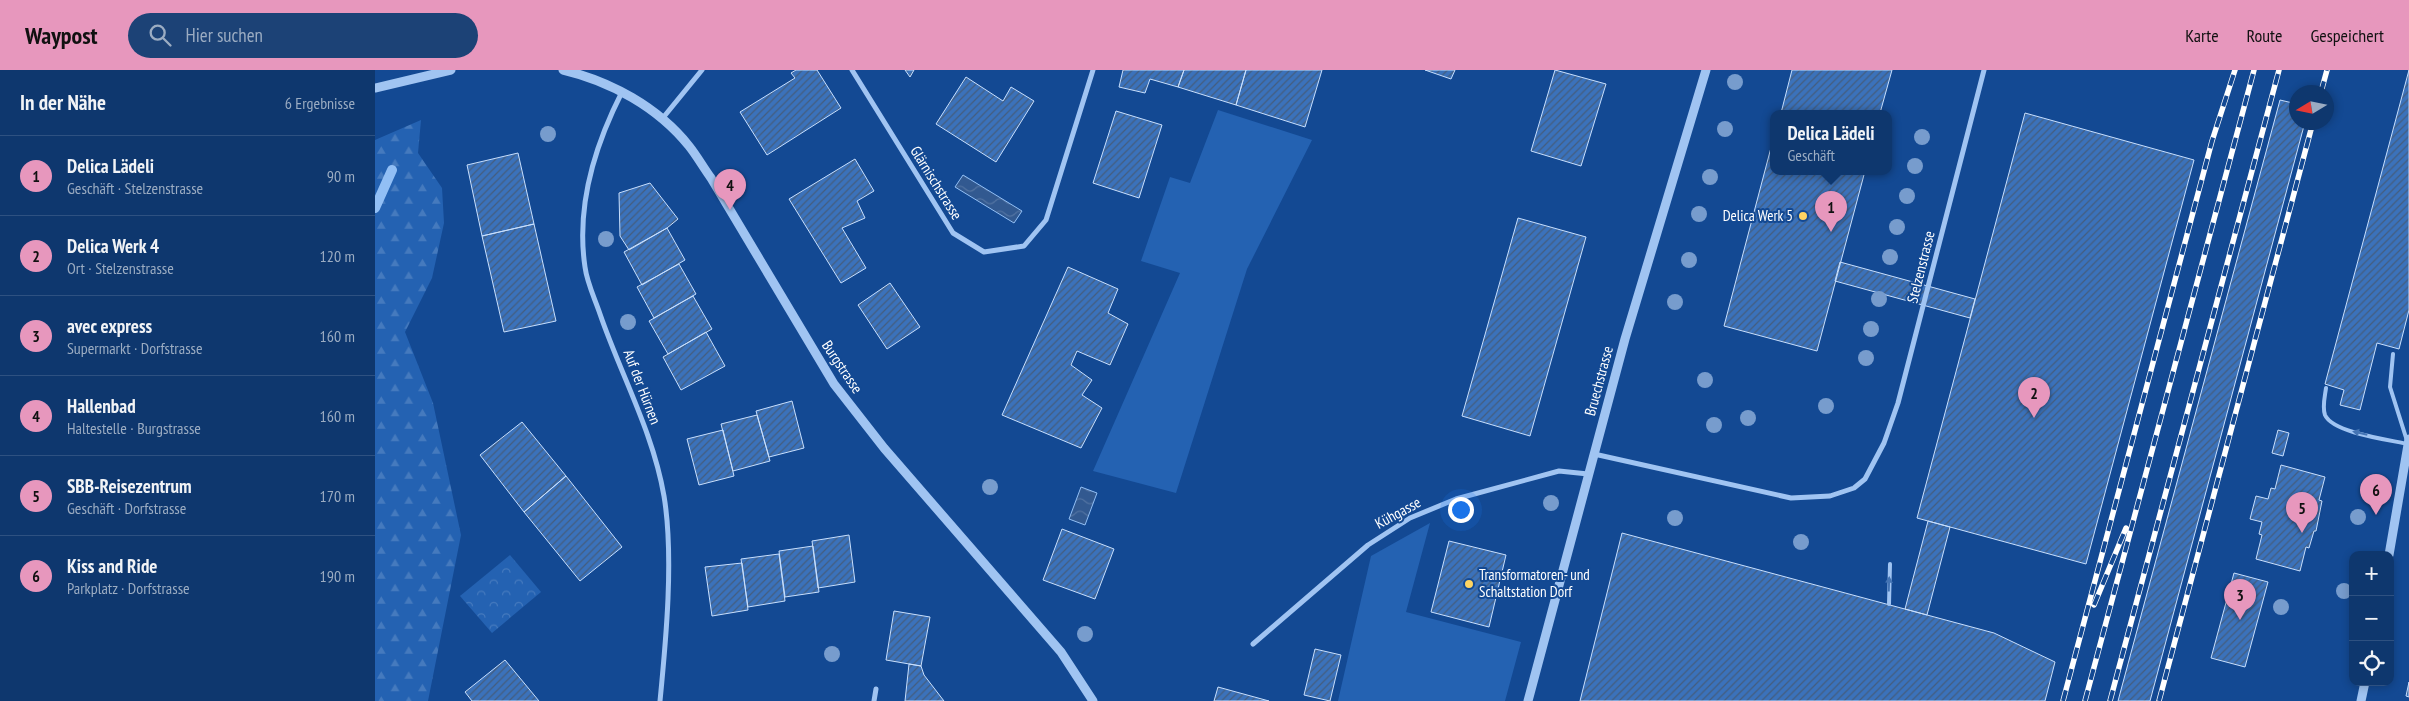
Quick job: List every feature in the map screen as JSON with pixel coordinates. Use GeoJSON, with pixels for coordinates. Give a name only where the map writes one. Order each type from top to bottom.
{"type":"FeatureCollection","features":[{"type":"Feature","properties":{"kind":"street"},"geometry":{"type":"LineString","coordinates":[[375,88],[451,70]]}},
{"type":"Feature","properties":{"kind":"street","name":"Burgstrasse"},"geometry":{"type":"LineString","coordinates":[[563,70],[583,75],[623,92],[661,119],[689,146],[711,178],[834,384],[883,448],[1061,652],[1093,701]]}},
{"type":"Feature","properties":{"kind":"street"},"geometry":{"type":"LineString","coordinates":[[661,119],[702,70]]}},
{"type":"Feature","properties":{"kind":"street","name":"Glärnischstrasse"},"geometry":{"type":"LineString","coordinates":[[853,70],[953,233],[984,252],[1024,246],[1045,220],[1093,70]]}},
{"type":"Feature","properties":{"kind":"street","name":"Bruechstrasse"},"geometry":{"type":"LineString","coordinates":[[1528,701],[1627,330],[1706,70]]}},
{"type":"Feature","properties":{"kind":"street","name":"Stelzenstrasse"},"geometry":{"type":"LineString","coordinates":[[1593,454],[1791,498],[1841,494],[1865,480],[1884,444],[1898,403],[1984,70]]}},
{"type":"Feature","properties":{"kind":"street","name":"Auf der Hürnen"},"geometry":{"type":"LineString","coordinates":[[623,92],[595,151],[583,220],[585,268],[605,327],[645,427],[664,497],[667,569],[660,701]]}},
{"type":"Feature","properties":{"kind":"street"},"geometry":{"type":"LineString","coordinates":[[2390,551],[2409,442]]}},
{"type":"Feature","properties":{"kind":"street","name":"Kühgasse"},"geometry":{"type":"LineString","coordinates":[[1253,644],[1368,545],[1410,518],[1456,499],[1559,471],[1588,474]]}},
{"type":"Feature","properties":{"kind":"street"},"geometry":{"type":"LineString","coordinates":[[2361,701],[2364,686]]}},
{"type":"Feature","properties":{"kind":"street"},"geometry":{"type":"LineString","coordinates":[[874,701],[876,689]]}},
{"type":"Feature","properties":{"kind":"lane"},"geometry":{"type":"LineString","coordinates":[[2393,354],[2390,387],[2409,442]]}},
{"type":"Feature","properties":{"kind":"lane"},"geometry":{"type":"LineString","coordinates":[[2326,388],[2324,408],[2325,416],[2330,421],[2347,430],[2409,442]]}},
{"type":"Feature","properties":{"kind":"lane"},"geometry":{"type":"LineString","coordinates":[[1889,604],[1890,564]]}},
{"type":"Feature","properties":{"kind":"green space"},"geometry":{"type":"Polygon","coordinates":[[[1218,110],[1312,140],[1247,269],[1176,493],[1093,471],[1180,273],[1141,261],[1170,177],[1190,183],[1218,110]]]}},
{"type":"Feature","properties":{"kind":"green space"},"geometry":{"type":"Polygon","coordinates":[[[421,120],[418,153],[442,188],[444,223],[432,278],[405,332],[433,403],[461,535],[428,701],[375,701],[375,140],[421,120]]]}},
{"type":"Feature","properties":{"kind":"green space"},"geometry":{"type":"Polygon","coordinates":[[[1430,523],[1406,612],[1521,642],[1505,701],[1338,701],[1371,556],[1430,523]]]}},
{"type":"Feature","properties":{"kind":"green space"},"geometry":{"type":"Polygon","coordinates":[[[510,555],[541,592],[492,633],[460,596],[510,555]]]}},
{"type":"Feature","properties":{"kind":"water"},"geometry":{"type":"Polygon","coordinates":[[[963,175],[1022,211],[1014,223],[955,187],[963,175]]]}},
{"type":"Feature","properties":{"kind":"water"},"geometry":{"type":"Polygon","coordinates":[[[1081,487],[1097,493],[1085,525],[1069,519],[1081,487]]]}},
{"type":"Feature","properties":{"kind":"building"},"geometry":{"type":"Polygon","coordinates":[[[796,70],[817,70],[841,108],[767,155],[740,112],[795,78],[791,73],[796,70]]]}},
{"type":"Feature","properties":{"kind":"building"},"geometry":{"type":"Polygon","coordinates":[[[905,70],[914,70],[910,77],[905,70]]]}},
{"type":"Feature","properties":{"kind":"building"},"geometry":{"type":"Polygon","coordinates":[[[1123,70],[1184,70],[1178,87],[1150,79],[1145,93],[1119,87],[1123,70]]]}},
{"type":"Feature","properties":{"kind":"building"},"geometry":{"type":"Polygon","coordinates":[[[1184,70],[1246,70],[1236,105],[1178,87],[1184,70]]]}},
{"type":"Feature","properties":{"kind":"building"},"geometry":{"type":"Polygon","coordinates":[[[1246,70],[1322,70],[1305,127],[1236,105],[1246,70]]]}},
{"type":"Feature","properties":{"kind":"building"},"geometry":{"type":"Polygon","coordinates":[[[1425,70],[1455,70],[1451,79],[1425,70]]]}},
{"type":"Feature","properties":{"kind":"building"},"geometry":{"type":"Polygon","coordinates":[[[1555,70],[1606,84],[1581,166],[1531,151],[1555,70]]]}},
{"type":"Feature","properties":{"kind":"building"},"geometry":{"type":"Polygon","coordinates":[[[1792,70],[1892,70],[1881,110],[1782,110],[1792,70]]]}},
{"type":"Feature","properties":{"kind":"building"},"geometry":{"type":"Polygon","coordinates":[[[2409,70],[2409,310],[2399,349],[2377,343],[2360,410],[2340,405],[2344,390],[2325,384],[2409,70]]]}},
{"type":"Feature","properties":{"kind":"building"},"geometry":{"type":"Polygon","coordinates":[[[966,77],[1003,101],[1011,87],[1034,101],[996,162],[936,124],[966,77]]]}},
{"type":"Feature","properties":{"kind":"building"},"geometry":{"type":"Polygon","coordinates":[[[2280,100],[2289,102],[2289,130],[2303,130],[2150,701],[2118,701],[2280,100]]]}},
{"type":"Feature","properties":{"kind":"building"},"geometry":{"type":"Polygon","coordinates":[[[1116,111],[1162,125],[1139,198],[1093,183],[1116,111]]]}},
{"type":"Feature","properties":{"kind":"building"},"geometry":{"type":"Polygon","coordinates":[[[2025,113],[2194,160],[2086,564],[1917,518],[2025,113]]]}},
{"type":"Feature","properties":{"kind":"building","name":"Delica Werk 5"},"geometry":{"type":"Polygon","coordinates":[[[1770,151],[1770,175],[1864,175],[1817,351],[1724,326],[1770,151]]]}},
{"type":"Feature","properties":{"kind":"building"},"geometry":{"type":"Polygon","coordinates":[[[518,153],[534,224],[482,236],[467,165],[518,153]]]}},
{"type":"Feature","properties":{"kind":"building"},"geometry":{"type":"Polygon","coordinates":[[[855,159],[874,191],[857,201],[865,218],[842,228],[866,268],[841,283],[789,199],[855,159]]]}},
{"type":"Feature","properties":{"kind":"building"},"geometry":{"type":"Polygon","coordinates":[[[650,183],[678,219],[667,228],[629,250],[620,236],[619,193],[650,183]]]}},
{"type":"Feature","properties":{"kind":"building"},"geometry":{"type":"Polygon","coordinates":[[[1518,218],[1586,237],[1530,436],[1462,416],[1518,218]]]}},
{"type":"Feature","properties":{"kind":"building"},"geometry":{"type":"Polygon","coordinates":[[[534,224],[556,321],[504,332],[482,236],[534,224]]]}},
{"type":"Feature","properties":{"kind":"building"},"geometry":{"type":"Polygon","coordinates":[[[667,228],[685,260],[642,285],[624,252],[667,228]]]}},
{"type":"Feature","properties":{"kind":"building"},"geometry":{"type":"Polygon","coordinates":[[[1840,262],[1975,299],[1970,318],[1835,281],[1840,262]]]}},
{"type":"Feature","properties":{"kind":"building"},"geometry":{"type":"Polygon","coordinates":[[[679,264],[696,294],[654,318],[637,287],[679,264]]]}},
{"type":"Feature","properties":{"kind":"building"},"geometry":{"type":"Polygon","coordinates":[[[1068,267],[1118,289],[1108,313],[1128,324],[1110,365],[1077,351],[1071,365],[1092,380],[1082,395],[1102,408],[1081,448],[1002,415],[1068,267]]]}},
{"type":"Feature","properties":{"kind":"building"},"geometry":{"type":"Polygon","coordinates":[[[890,283],[920,327],[887,349],[858,305],[890,283]]]}},
{"type":"Feature","properties":{"kind":"building"},"geometry":{"type":"Polygon","coordinates":[[[693,296],[712,329],[668,354],[649,321],[693,296]]]}},
{"type":"Feature","properties":{"kind":"building"},"geometry":{"type":"Polygon","coordinates":[[[706,332],[725,366],[681,390],[663,357],[706,332]]]}},
{"type":"Feature","properties":{"kind":"building"},"geometry":{"type":"Polygon","coordinates":[[[792,401],[804,448],[769,457],[756,411],[792,401]]]}},
{"type":"Feature","properties":{"kind":"building"},"geometry":{"type":"Polygon","coordinates":[[[757,415],[770,461],[733,471],[721,424],[757,415]]]}},
{"type":"Feature","properties":{"kind":"building"},"geometry":{"type":"Polygon","coordinates":[[[522,422],[566,476],[524,512],[480,455],[522,422]]]}},
{"type":"Feature","properties":{"kind":"building"},"geometry":{"type":"Polygon","coordinates":[[[723,430],[734,476],[699,485],[687,439],[723,430]]]}},
{"type":"Feature","properties":{"kind":"building"},"geometry":{"type":"Polygon","coordinates":[[[2278,430],[2289,433],[2283,456],[2272,453],[2278,430]]]}},
{"type":"Feature","properties":{"kind":"building"},"geometry":{"type":"Polygon","coordinates":[[[2281,465],[2325,477],[2319,500],[2322,501],[2316,531],[2314,531],[2309,548],[2306,547],[2300,571],[2256,559],[2262,535],[2259,534],[2262,522],[2250,519],[2256,496],[2268,499],[2271,488],[2275,489],[2281,465]]]}},
{"type":"Feature","properties":{"kind":"building"},"geometry":{"type":"Polygon","coordinates":[[[566,476],[622,547],[580,581],[524,512],[566,476]]]}},
{"type":"Feature","properties":{"kind":"building"},"geometry":{"type":"Polygon","coordinates":[[[1928,521],[1950,527],[1927,615],[1905,609],[1928,521]]]}},
{"type":"Feature","properties":{"kind":"building"},"geometry":{"type":"Polygon","coordinates":[[[1062,529],[1114,549],[1095,599],[1043,580],[1062,529]]]}},
{"type":"Feature","properties":{"kind":"building"},"geometry":{"type":"Polygon","coordinates":[[[1622,533],[1994,633],[2055,662],[2045,701],[1580,701],[1622,533]]]}},
{"type":"Feature","properties":{"kind":"building"},"geometry":{"type":"Polygon","coordinates":[[[849,535],[855,582],[818,588],[812,541],[849,535]]]}},
{"type":"Feature","properties":{"kind":"building","name":"Transformatoren- und Schaltstation Dorf"},"geometry":{"type":"Polygon","coordinates":[[[1449,541],[1506,555],[1489,627],[1431,612],[1449,541]]]}},
{"type":"Feature","properties":{"kind":"building"},"geometry":{"type":"Polygon","coordinates":[[[813,546],[819,592],[785,597],[779,551],[813,546]]]}},
{"type":"Feature","properties":{"kind":"building"},"geometry":{"type":"Polygon","coordinates":[[[779,554],[785,601],[748,607],[741,559],[779,554]]]}},
{"type":"Feature","properties":{"kind":"building"},"geometry":{"type":"Polygon","coordinates":[[[742,563],[748,610],[712,616],[705,567],[742,563]]]}},
{"type":"Feature","properties":{"kind":"building"},"geometry":{"type":"Polygon","coordinates":[[[2234,573],[2268,582],[2245,667],[2211,658],[2234,573]]]}},
{"type":"Feature","properties":{"kind":"building"},"geometry":{"type":"Polygon","coordinates":[[[894,611],[930,617],[921,666],[886,660],[894,611]]]}},
{"type":"Feature","properties":{"kind":"building"},"geometry":{"type":"Polygon","coordinates":[[[1315,649],[1341,655],[1330,701],[1304,695],[1315,649]]]}},
{"type":"Feature","properties":{"kind":"building"},"geometry":{"type":"Polygon","coordinates":[[[505,660],[539,701],[472,701],[465,692],[505,660]]]}},
{"type":"Feature","properties":{"kind":"building"},"geometry":{"type":"Polygon","coordinates":[[[909,664],[921,666],[924,675],[944,701],[905,701],[909,664]]]}},
{"type":"Feature","properties":{"kind":"building"},"geometry":{"type":"Polygon","coordinates":[[[2409,682],[2409,697],[2406,696],[2409,682]]]}},
{"type":"Feature","properties":{"kind":"building"},"geometry":{"type":"Polygon","coordinates":[[[1218,687],[1269,701],[1214,701],[1218,687]]]}},
{"type":"Feature","properties":{"kind":"waterway"},"geometry":{"type":"LineString","coordinates":[[375,208],[392,170]]}},
{"type":"Feature","properties":{"kind":"railway"},"geometry":{"type":"LineString","coordinates":[[2063,701],[2212,141],[2235,70]]}},
{"type":"Feature","properties":{"kind":"railway"},"geometry":{"type":"LineString","coordinates":[[2085,701],[2254,70]]}},
{"type":"Feature","properties":{"kind":"railway"},"geometry":{"type":"LineString","coordinates":[[2110,701],[2279,70]]}},
{"type":"Feature","properties":{"kind":"railway"},"geometry":{"type":"LineString","coordinates":[[2323,85],[2327,70]]}},
{"type":"Feature","properties":{"kind":"railway"},"geometry":{"type":"LineString","coordinates":[[2159,701],[2311,130]]}},
{"type":"Feature","properties":{"kind":"railway"},"geometry":{"type":"LineString","coordinates":[[2094,605],[2126,528]]}},
{"type":"Feature","properties":{"kind":"place","name":"Hallenbad"},"geometry":{"type":"Point","coordinates":[730,210]}},
{"type":"Feature","properties":{"kind":"place","name":"Delica Werk 5"},"geometry":{"type":"Point","coordinates":[1803,216]}},
{"type":"Feature","properties":{"kind":"place","name":"Delica Lädeli"},"geometry":{"type":"Point","coordinates":[1831,232]}},
{"type":"Feature","properties":{"kind":"place","name":"Delica Werk 4"},"geometry":{"type":"Point","coordinates":[2034,418]}},
{"type":"Feature","properties":{"kind":"place","name":"Kiss and Ride"},"geometry":{"type":"Point","coordinates":[2376,515]}},
{"type":"Feature","properties":{"kind":"place","name":"SBB-Reisezentrum"},"geometry":{"type":"Point","coordinates":[2302,533]}},
{"type":"Feature","properties":{"kind":"place","name":"Transformatoren- und Schaltstation Dorf"},"geometry":{"type":"Point","coordinates":[1469,584]}},
{"type":"Feature","properties":{"kind":"place","name":"avec express"},"geometry":{"type":"Point","coordinates":[2240,620]}}]}
